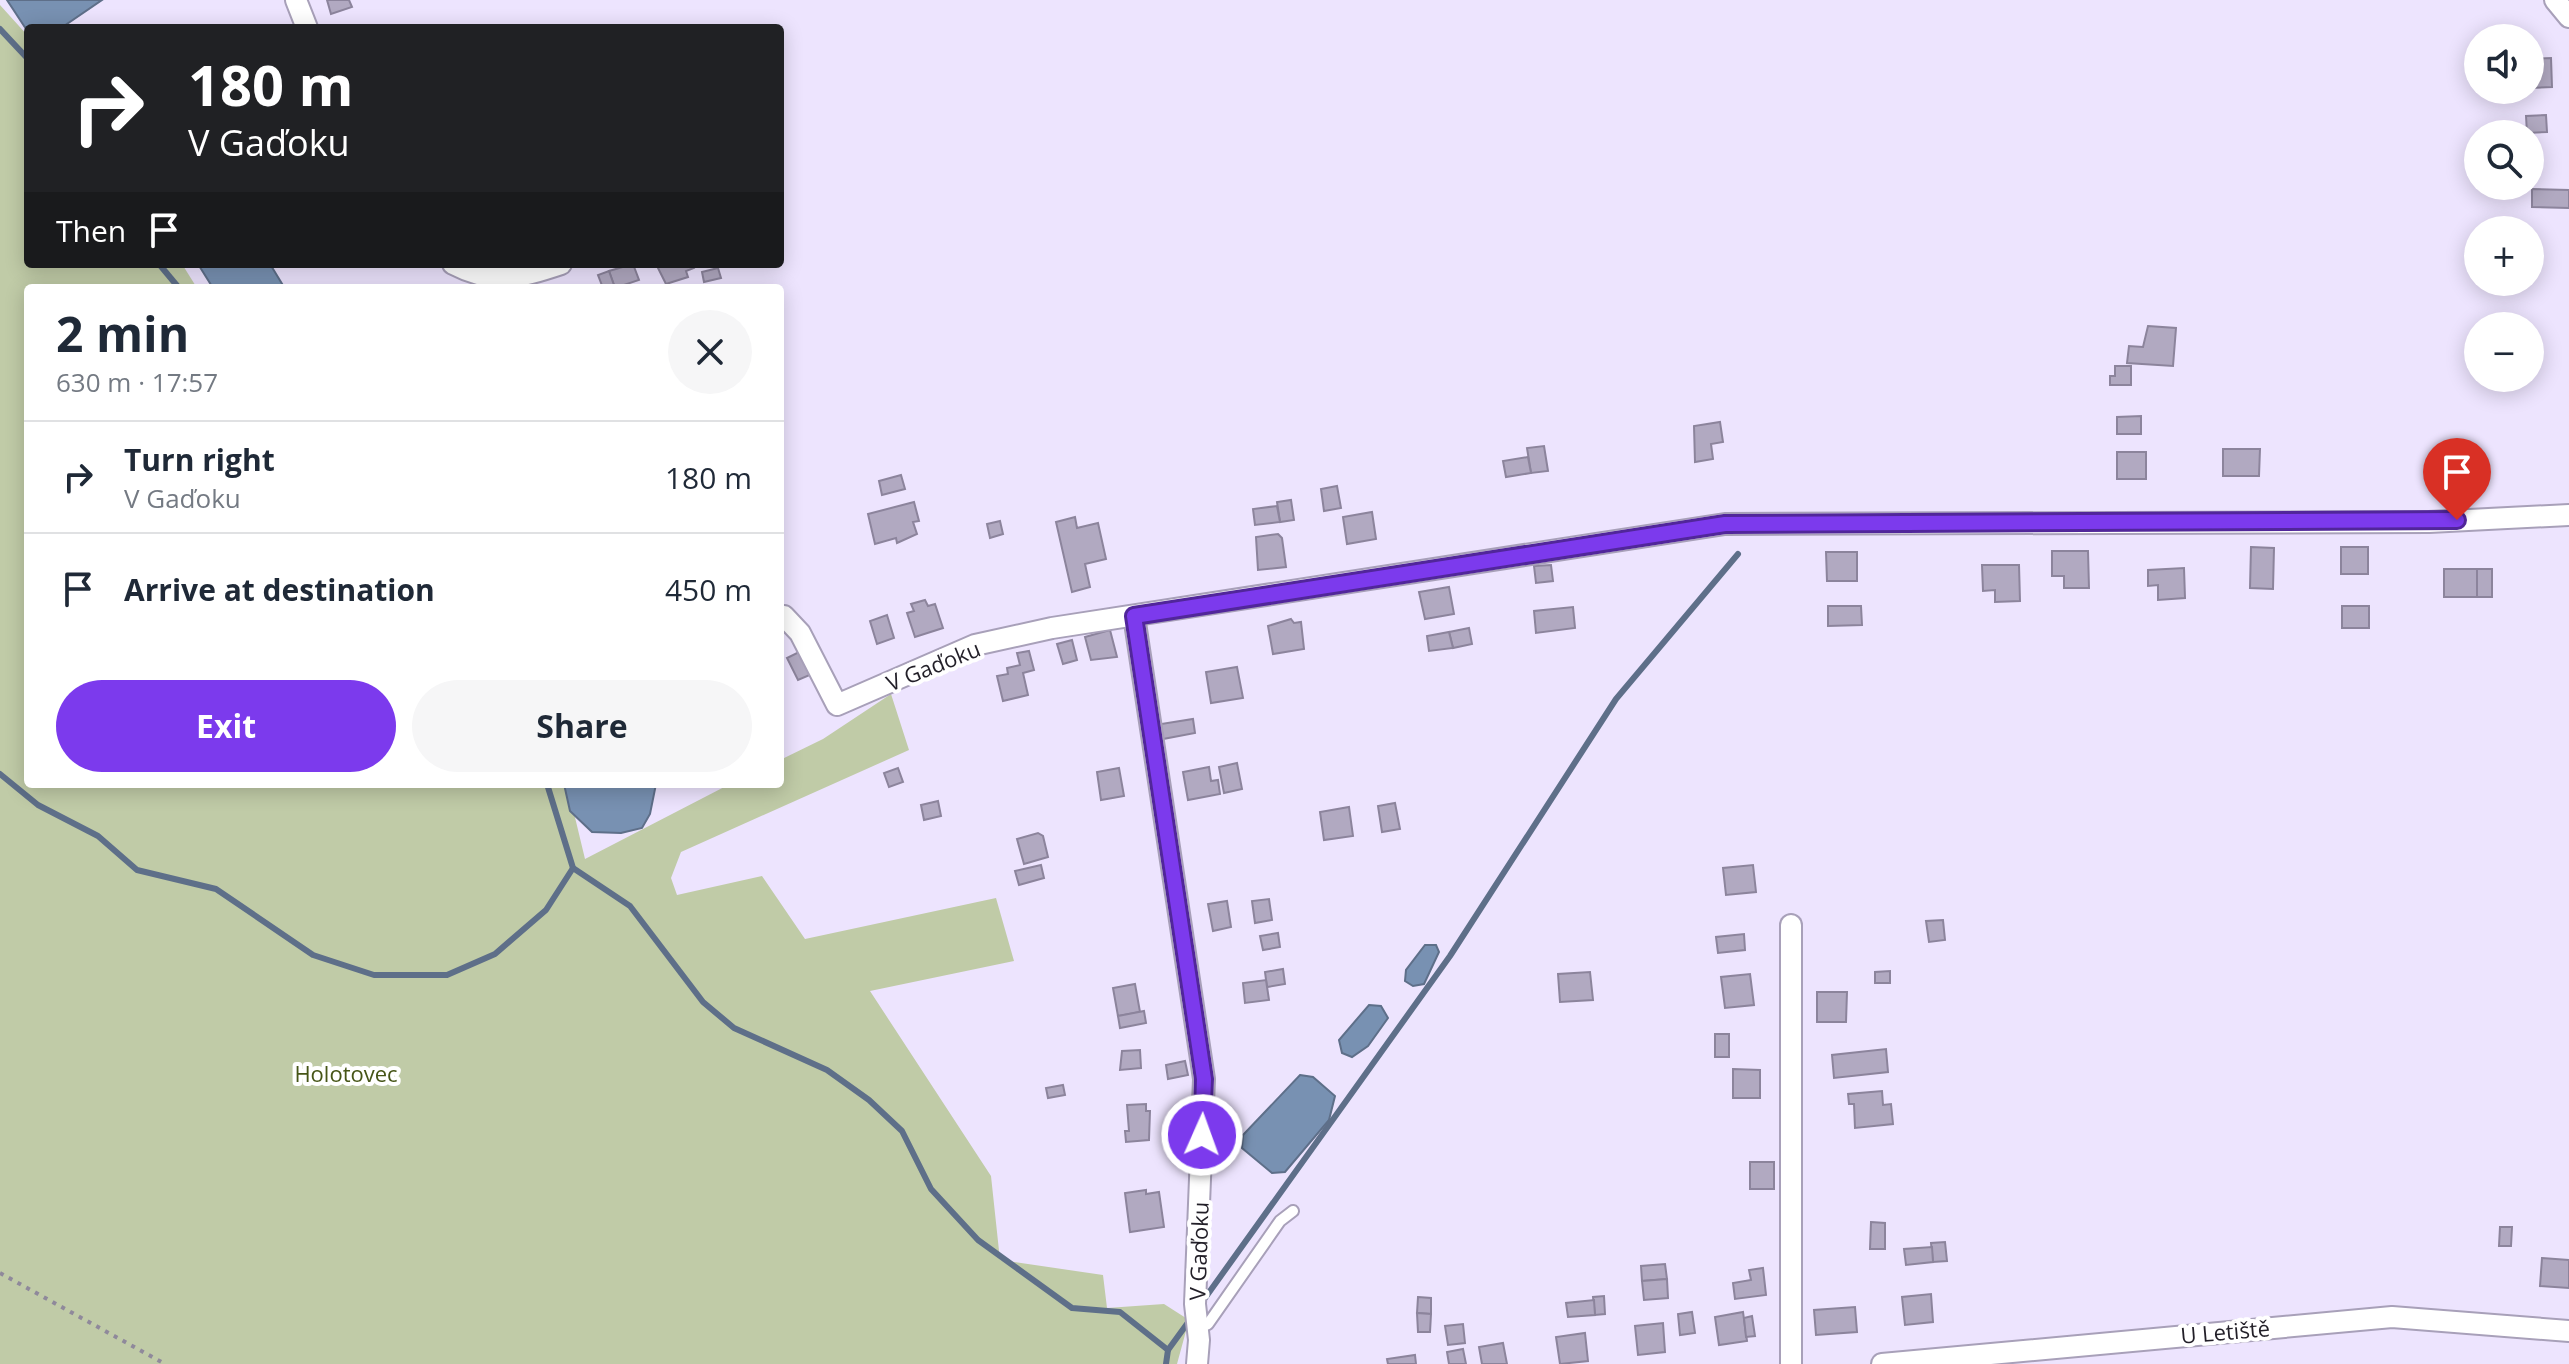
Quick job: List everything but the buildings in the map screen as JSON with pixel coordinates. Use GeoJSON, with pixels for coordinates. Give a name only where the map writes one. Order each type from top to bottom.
{"type":"FeatureCollection","features":[{"type":"Feature","properties":{"kind":"street"},"geometry":{"type":"LineString","coordinates":[[296,0],[305,24]]}},
{"type":"Feature","properties":{"kind":"street"},"geometry":{"type":"LineString","coordinates":[[2555,0],[2569,17]]}},
{"type":"Feature","properties":{"kind":"street"},"geometry":{"type":"LineString","coordinates":[[463,268],[493,280],[548,268]]}},
{"type":"Feature","properties":{"kind":"street","name":"V Gaďoku"},"geometry":{"type":"LineString","coordinates":[[784,616],[800,633],[837,705],[975,645],[1052,628],[1725,524],[2429,522],[2569,515]]}},
{"type":"Feature","properties":{"kind":"street","name":"V Gaďoku"},"geometry":{"type":"LineString","coordinates":[[1134,616],[1204,1079],[1195,1304],[1197,1364]]}},
{"type":"Feature","properties":{"kind":"street"},"geometry":{"type":"LineString","coordinates":[[1791,925],[1791,1364]]}},
{"type":"Feature","properties":{"kind":"street","name":"U Letiště"},"geometry":{"type":"LineString","coordinates":[[1882,1364],[2392,1317],[2569,1331]]}},
{"type":"Feature","properties":{"kind":"lane"},"geometry":{"type":"LineString","coordinates":[[1198,1328],[1208,1324],[1280,1221],[1293,1211]]}},
{"type":"Feature","properties":{"kind":"path"},"geometry":{"type":"LineString","coordinates":[[0,1273],[165,1364]]}},
{"type":"Feature","properties":{"kind":"green space","name":"Holotovec"},"geometry":{"type":"Polygon","coordinates":[[[0,5],[24,32],[24,268],[184,268],[194,284],[24,284],[24,788],[568,788],[585,859],[722,788],[784,788],[784,758],[823,739],[891,694],[909,750],[681,852],[671,878],[677,895],[762,876],[805,939],[996,898],[1014,961],[870,991],[991,1176],[1000,1260],[1103,1275],[1107,1308],[1164,1304],[1189,1320],[1177,1364],[0,1364],[0,5]]]}},
{"type":"Feature","properties":{"kind":"water"},"geometry":{"type":"Polygon","coordinates":[[[7,0],[102,0],[67,24],[24,26],[7,0]]]}},
{"type":"Feature","properties":{"kind":"water"},"geometry":{"type":"Polygon","coordinates":[[[200,268],[272,268],[282,284],[210,284],[200,268]]]}},
{"type":"Feature","properties":{"kind":"water"},"geometry":{"type":"Polygon","coordinates":[[[565,788],[655,788],[650,814],[642,828],[621,833],[592,832],[570,811],[565,788]]]}},
{"type":"Feature","properties":{"kind":"water"},"geometry":{"type":"Polygon","coordinates":[[[1425,945],[1436,945],[1439,952],[1424,984],[1413,986],[1405,981],[1406,970],[1425,945]]]}},
{"type":"Feature","properties":{"kind":"water"},"geometry":{"type":"Polygon","coordinates":[[[1369,1005],[1381,1006],[1388,1018],[1368,1046],[1352,1057],[1342,1053],[1339,1040],[1369,1005]]]}},
{"type":"Feature","properties":{"kind":"water"},"geometry":{"type":"Polygon","coordinates":[[[1300,1075],[1313,1077],[1335,1096],[1329,1120],[1285,1172],[1272,1173],[1242,1148],[1243,1135],[1300,1075]]]}},
{"type":"Feature","properties":{"kind":"waterway"},"geometry":{"type":"LineString","coordinates":[[0,29],[24,55]]}},
{"type":"Feature","properties":{"kind":"waterway"},"geometry":{"type":"LineString","coordinates":[[162,268],[176,284]]}},
{"type":"Feature","properties":{"kind":"waterway"},"geometry":{"type":"LineString","coordinates":[[1200,1305],[1450,956],[1616,699],[1738,554]]}},
{"type":"Feature","properties":{"kind":"waterway"},"geometry":{"type":"LineString","coordinates":[[0,774],[38,805],[98,836],[137,870],[216,889],[313,955],[374,975],[447,975],[495,954],[546,910],[573,868]]}},
{"type":"Feature","properties":{"kind":"waterway"},"geometry":{"type":"LineString","coordinates":[[548,788],[573,868],[630,906],[703,1002],[734,1028],[827,1070],[869,1100],[902,1131],[931,1189],[978,1240],[1072,1308],[1120,1312],[1168,1350],[1166,1364]]}},
{"type":"Feature","properties":{"kind":"waterway"},"geometry":{"type":"LineString","coordinates":[[1168,1350],[1192,1317]]}},
{"type":"Feature","properties":{"kind":"route"},"geometry":{"type":"LineString","coordinates":[[1202,1135],[1204,1079],[1134,616],[1725,524],[2457,520]]}}]}
